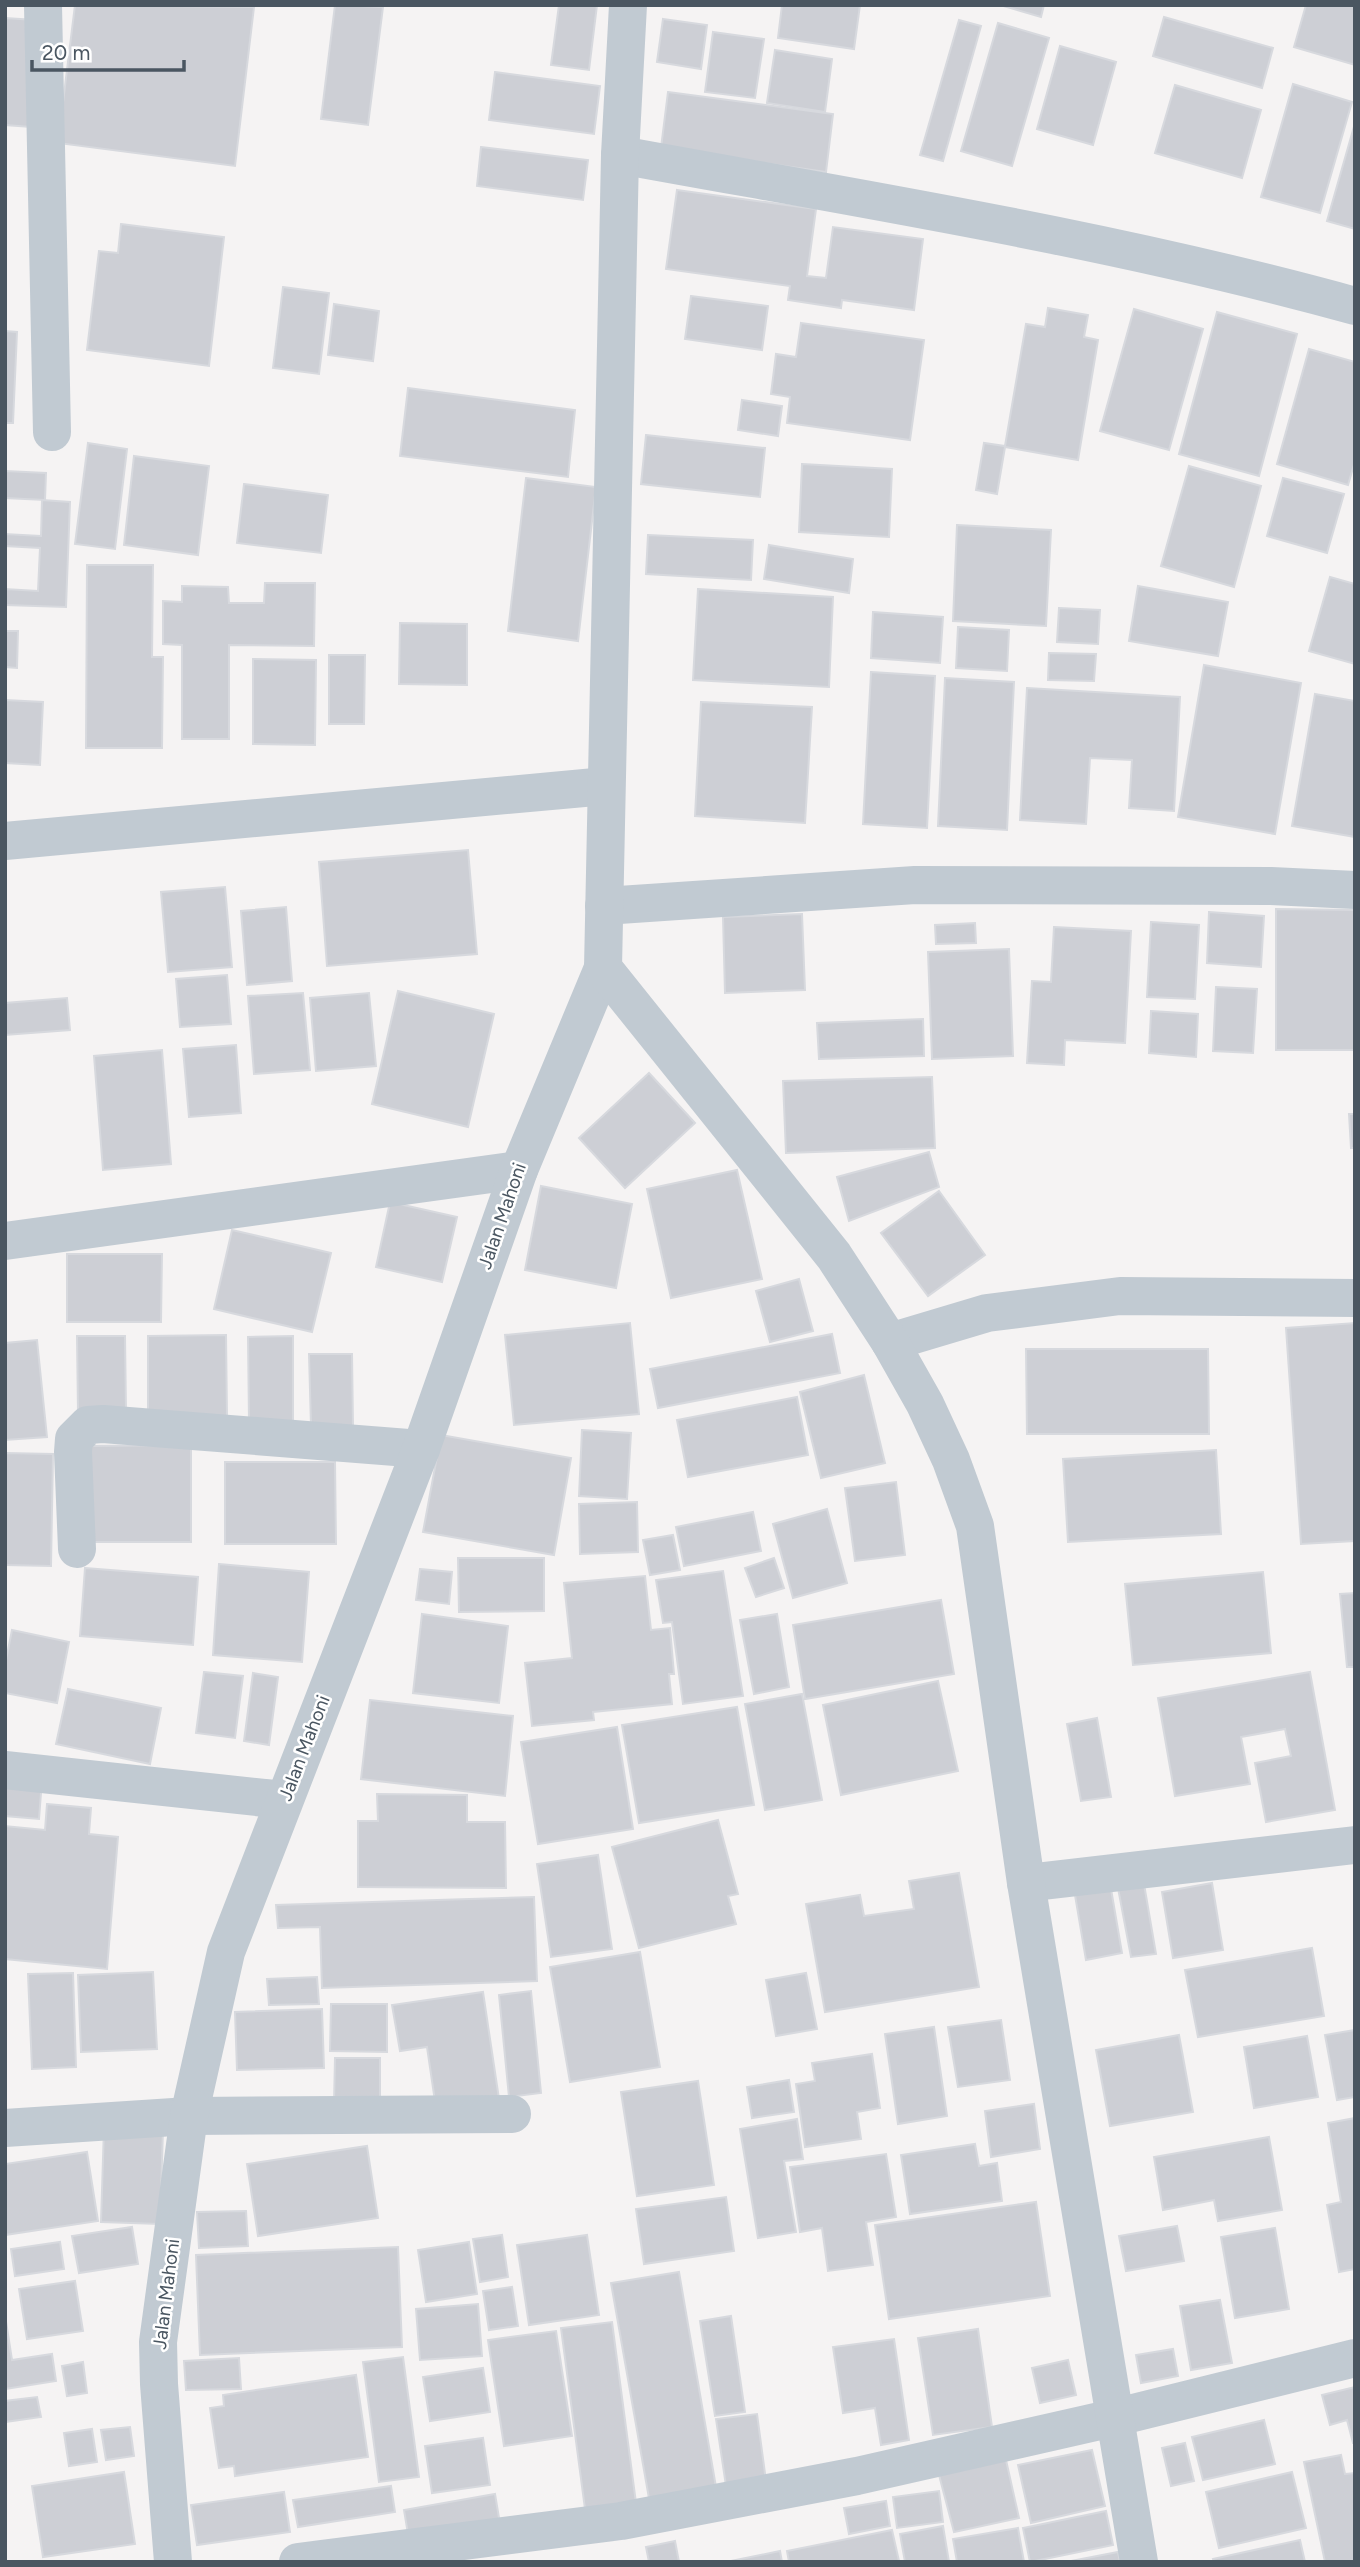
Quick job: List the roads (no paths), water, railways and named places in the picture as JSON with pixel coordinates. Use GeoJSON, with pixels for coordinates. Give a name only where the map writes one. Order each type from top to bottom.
{"type":"FeatureCollection","features":[{"type":"Feature","properties":{"kind":"street"},"geometry":{"type":"LineString","coordinates":[[43,5],[52,432]]}},
{"type":"Feature","properties":{"kind":"street"},"geometry":{"type":"LineString","coordinates":[[628,5],[620,155],[603,968],[834,1256],[890,1342],[925,1404],[951,1460],[975,1527],[1026,1883],[1139,2562]]}},
{"type":"Feature","properties":{"kind":"street"},"geometry":{"type":"LineString","coordinates":[[620,155],[1085,241],[1253,278],[1355,306]]}},
{"type":"Feature","properties":{"kind":"street"},"geometry":{"type":"LineString","coordinates":[[5,841],[606,786]]}},
{"type":"Feature","properties":{"kind":"street"},"geometry":{"type":"LineString","coordinates":[[604,906],[915,885],[1258,886],[1355,891]]}},
{"type":"Feature","properties":{"kind":"street","name":"Jalan Mahoni"},"geometry":{"type":"LineString","coordinates":[[173,2562],[158,2342],[189,2116],[226,1952],[421,1449],[519,1170],[603,968]]}},
{"type":"Feature","properties":{"kind":"street"},"geometry":{"type":"LineString","coordinates":[[5,1241],[519,1170]]}},
{"type":"Feature","properties":{"kind":"street"},"geometry":{"type":"LineString","coordinates":[[890,1342],[987,1313],[1121,1296],[1355,1298]]}},
{"type":"Feature","properties":{"kind":"street"},"geometry":{"type":"LineString","coordinates":[[76,1549],[74,1439],[88,1425],[421,1449]]}},
{"type":"Feature","properties":{"kind":"street"},"geometry":{"type":"LineString","coordinates":[[5,1770],[284,1800]]}},
{"type":"Feature","properties":{"kind":"street"},"geometry":{"type":"LineString","coordinates":[[1026,1883],[1355,1845]]}},
{"type":"Feature","properties":{"kind":"street"},"geometry":{"type":"LineString","coordinates":[[5,2127],[189,2116],[512,2114]]}},
{"type":"Feature","properties":{"kind":"street"},"geometry":{"type":"LineString","coordinates":[[298,2562],[621,2521],[857,2476],[1113,2418],[1355,2358]]}}]}
